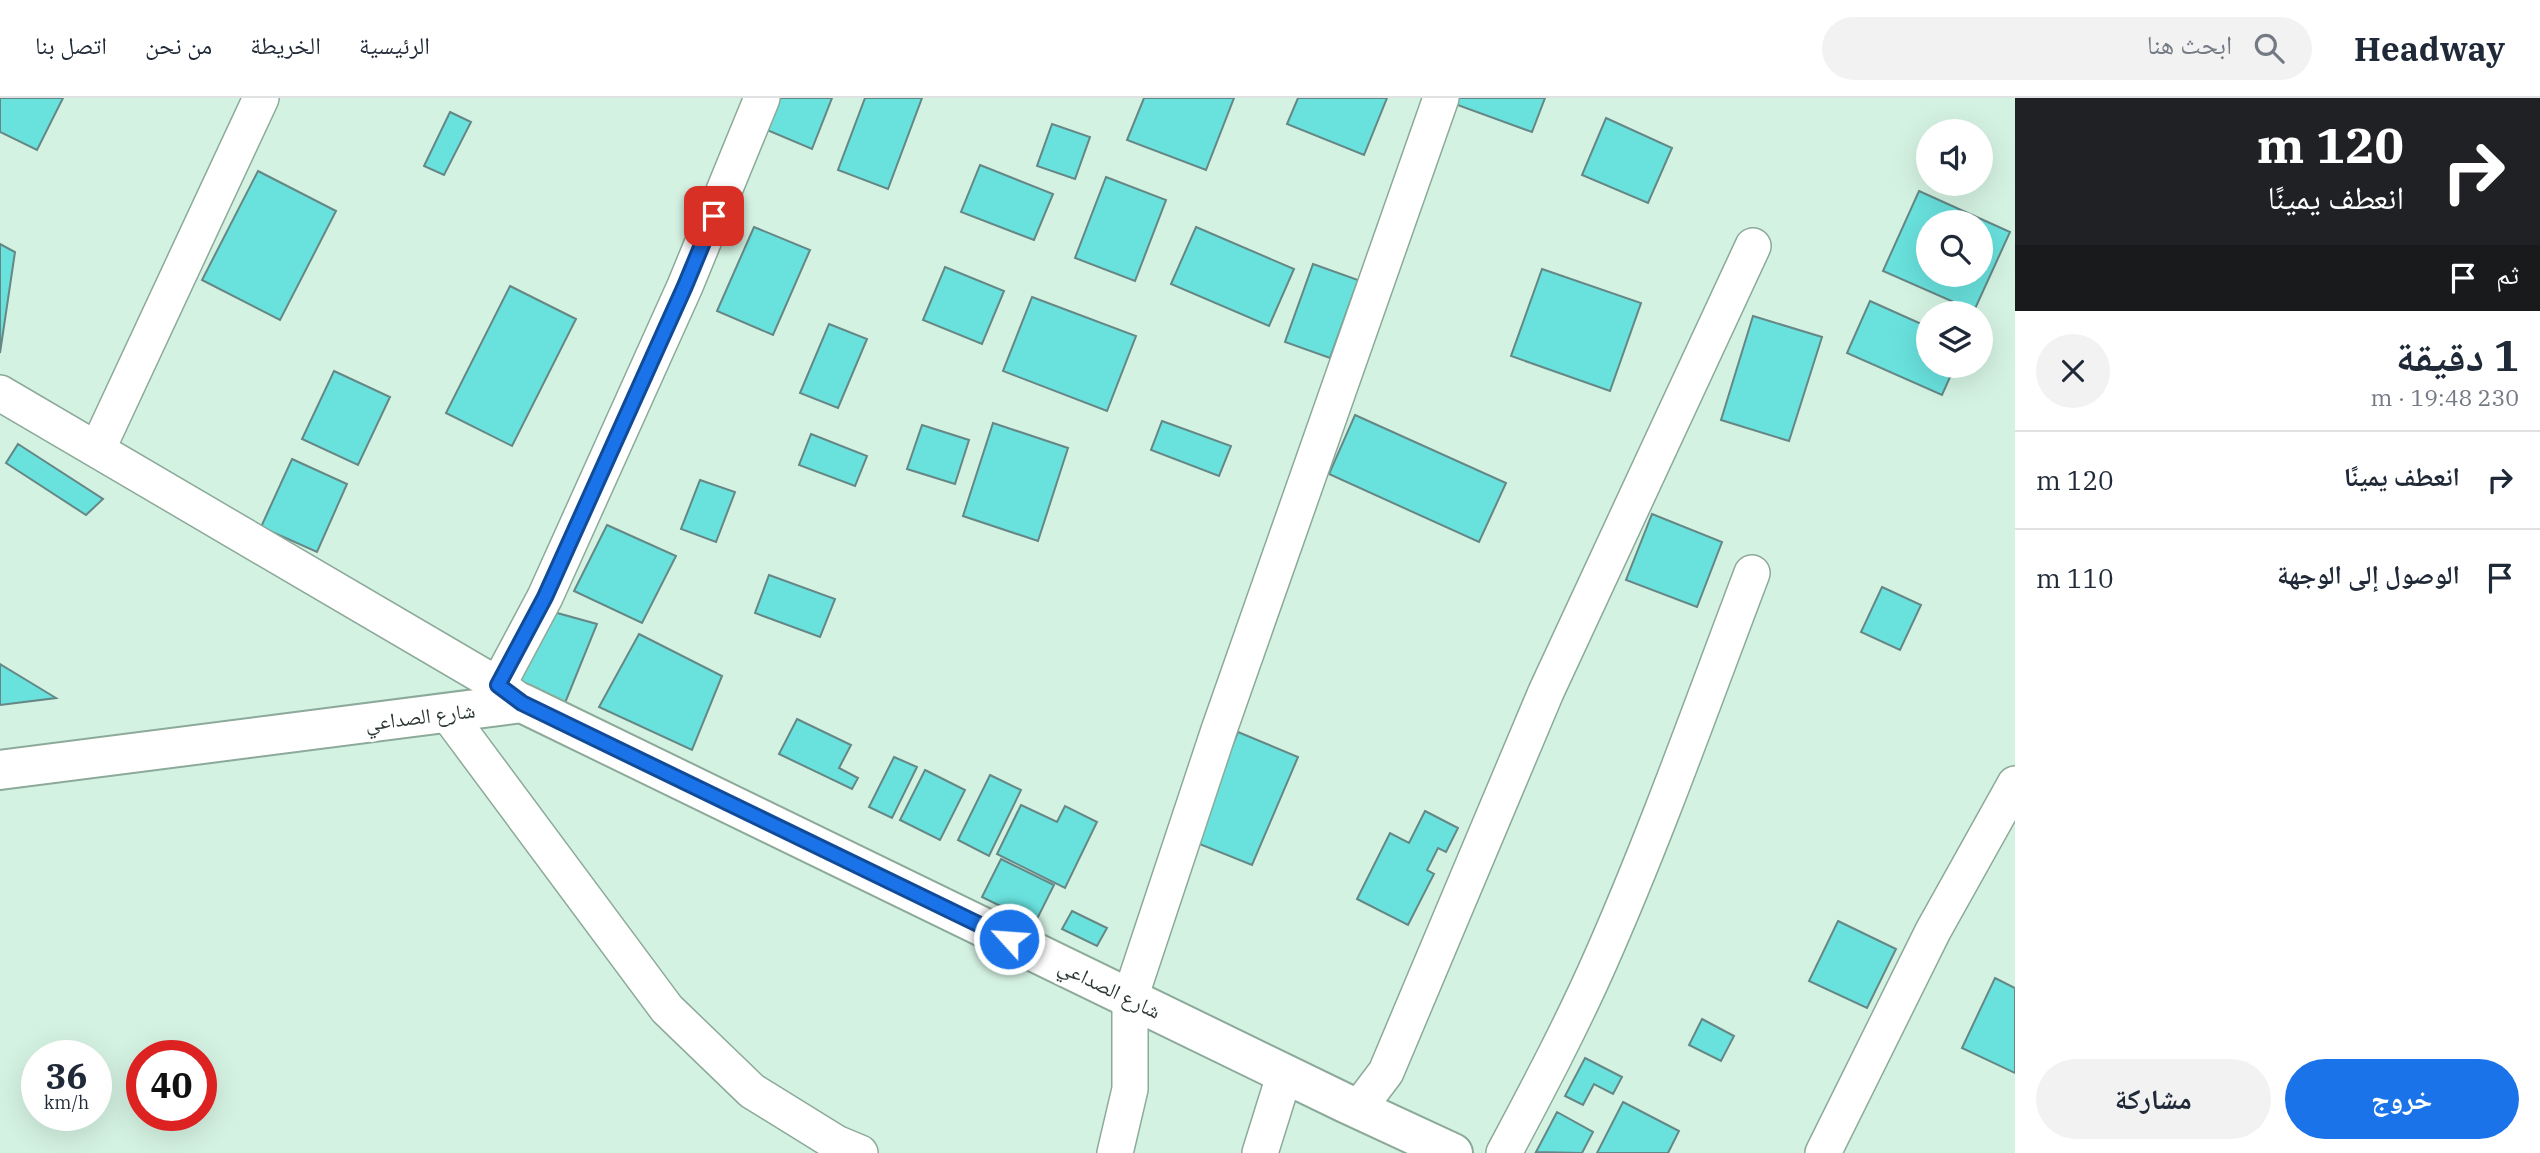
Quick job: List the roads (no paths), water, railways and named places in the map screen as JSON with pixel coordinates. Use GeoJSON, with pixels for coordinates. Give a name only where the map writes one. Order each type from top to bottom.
{"type":"FeatureCollection","features":[{"type":"Feature","properties":{"kind":"street"},"geometry":{"type":"LineString","coordinates":[[97,450],[261,98]]}},
{"type":"Feature","properties":{"kind":"street"},"geometry":{"type":"LineString","coordinates":[[0,393],[510,694],[545,597],[685,286],[762,98]]}},
{"type":"Feature","properties":{"kind":"street"},"geometry":{"type":"LineString","coordinates":[[1115,1153],[1130,1089],[1130,998],[1219,730],[1441,98]]}},
{"type":"Feature","properties":{"kind":"street"},"geometry":{"type":"LineString","coordinates":[[1358,1109],[1386,1072],[1546,692],[1753,246]]}},
{"type":"Feature","properties":{"kind":"street"},"geometry":{"type":"LineString","coordinates":[[1504,1153],[1553,1061],[1601,960],[1653,836],[1752,573]]}},
{"type":"Feature","properties":{"kind":"street","name":"شارع الصداعي"},"geometry":{"type":"LineString","coordinates":[[0,770],[447,713],[510,694],[1453,1153]]}},
{"type":"Feature","properties":{"kind":"street"},"geometry":{"type":"LineString","coordinates":[[447,713],[667,1010],[752,1091],[836,1143],[860,1153]]}},
{"type":"Feature","properties":{"kind":"street"},"geometry":{"type":"LineString","coordinates":[[1824,1153],[1933,931],[2015,784]]}},
{"type":"Feature","properties":{"kind":"street"},"geometry":{"type":"LineString","coordinates":[[1260,1153],[1285,1073]]}}]}
